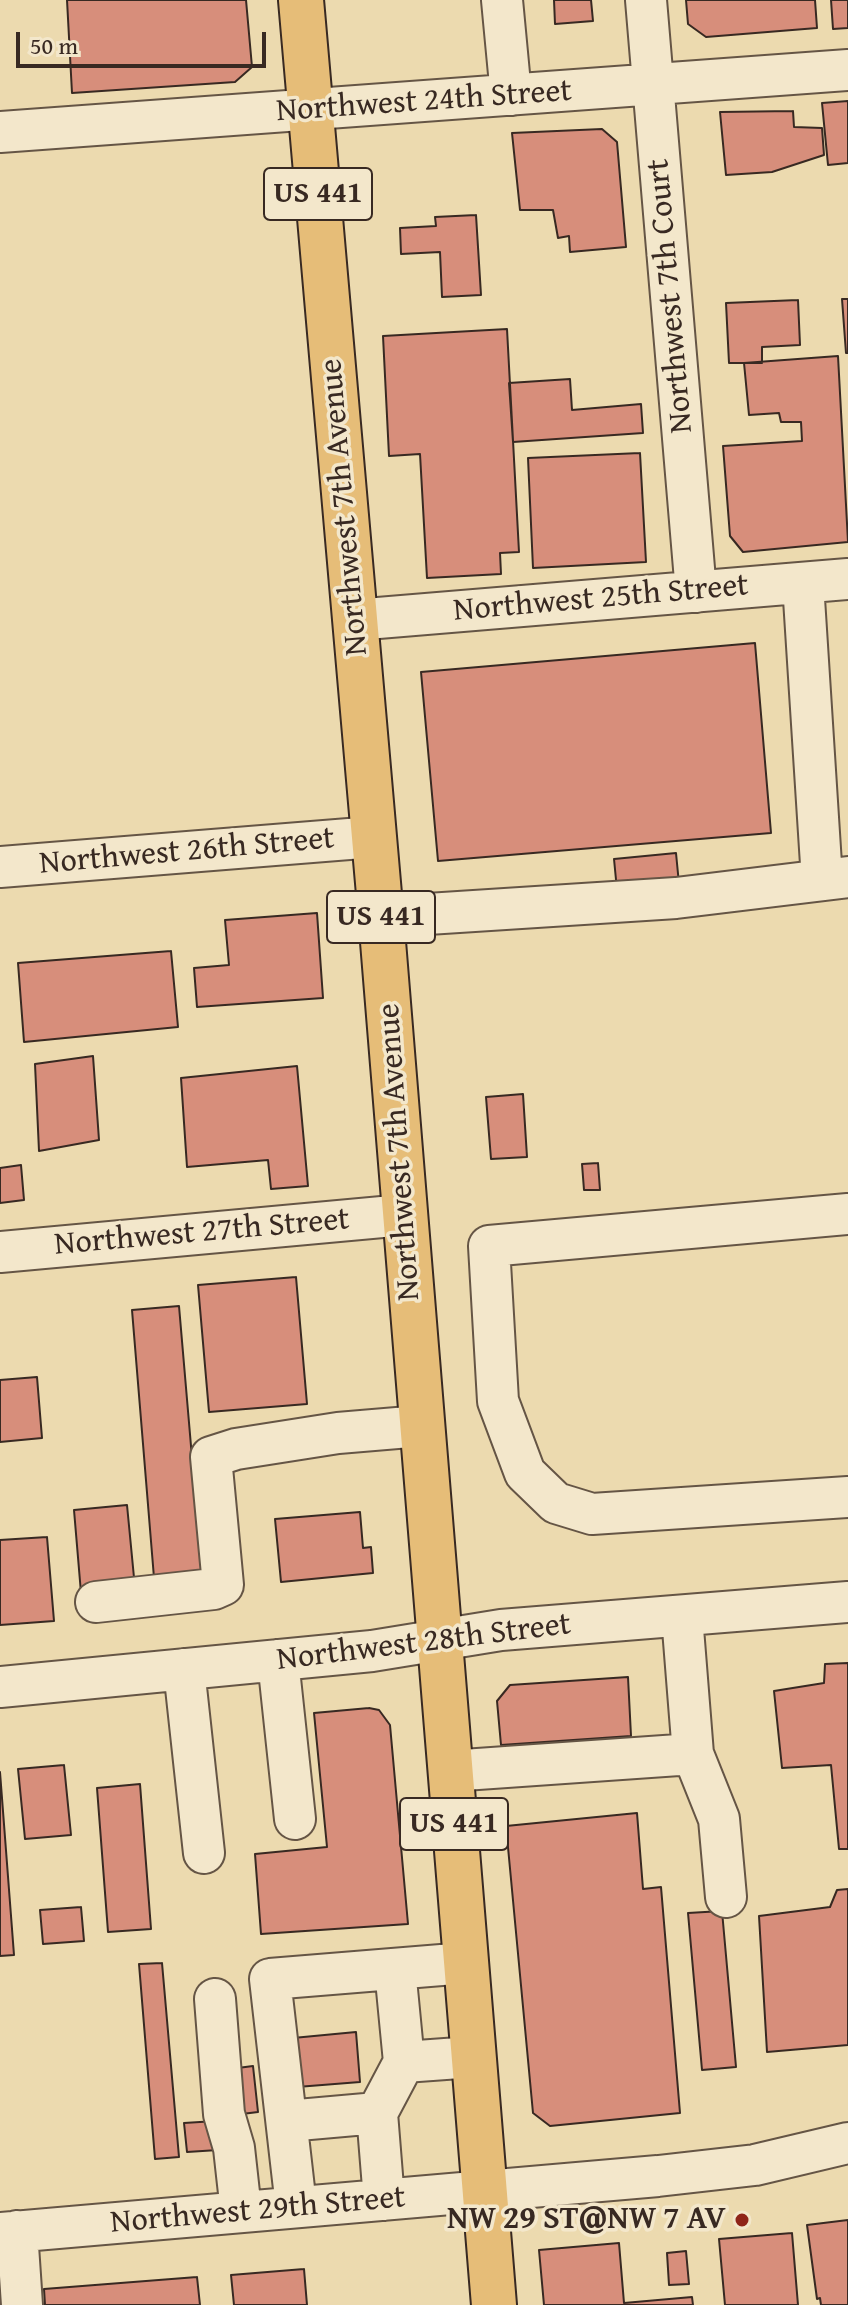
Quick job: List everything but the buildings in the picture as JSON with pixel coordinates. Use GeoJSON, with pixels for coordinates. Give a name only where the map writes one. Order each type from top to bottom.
{"type":"FeatureCollection","features":[{"type":"Feature","properties":{"kind":"main road","name":"Northwest 7th Avenue"},"geometry":{"type":"LineString","coordinates":[[301,0],[381,917],[437,1640],[494,2305]]}},
{"type":"Feature","properties":{"kind":"street"},"geometry":{"type":"LineString","coordinates":[[502,0],[511,95]]}},
{"type":"Feature","properties":{"kind":"street","name":"Northwest 7th Court"},"geometry":{"type":"LineString","coordinates":[[646,0],[696,592]]}},
{"type":"Feature","properties":{"kind":"street","name":"Northwest 24th Street"},"geometry":{"type":"LineString","coordinates":[[0,132],[848,70]]}},
{"type":"Feature","properties":{"kind":"street","name":"Northwest 25th Street"},"geometry":{"type":"LineString","coordinates":[[354,620],[848,579]]}},
{"type":"Feature","properties":{"kind":"street"},"geometry":{"type":"LineString","coordinates":[[381,917],[676,898],[835,879],[803,583]]}},
{"type":"Feature","properties":{"kind":"street","name":"Northwest 26th Street"},"geometry":{"type":"LineString","coordinates":[[0,867],[374,837]]}},
{"type":"Feature","properties":{"kind":"street"},"geometry":{"type":"LineString","coordinates":[[848,1214],[489,1246],[498,1401],[525,1473],[556,1503],[592,1514],[848,1497]]}},
{"type":"Feature","properties":{"kind":"street","name":"Northwest 27th Street"},"geometry":{"type":"LineString","coordinates":[[0,1252],[404,1215]]}},
{"type":"Feature","properties":{"kind":"street"},"geometry":{"type":"LineString","coordinates":[[96,1602],[214,1589],[223,1585],[211,1457],[236,1449],[338,1433],[421,1426]]}},
{"type":"Feature","properties":{"kind":"street","name":"Northwest 28th Street"},"geometry":{"type":"LineString","coordinates":[[0,1687],[278,1660],[501,1630],[848,1602]]}},
{"type":"Feature","properties":{"kind":"street"},"geometry":{"type":"LineString","coordinates":[[682,1616],[693,1754],[719,1819],[726,1897]]}},
{"type":"Feature","properties":{"kind":"street"},"geometry":{"type":"LineString","coordinates":[[278,1660],[295,1819]]}},
{"type":"Feature","properties":{"kind":"street"},"geometry":{"type":"LineString","coordinates":[[184,1669],[204,1853]]}},
{"type":"Feature","properties":{"kind":"street"},"geometry":{"type":"LineString","coordinates":[[449,1771],[693,1754]]}},
{"type":"Feature","properties":{"kind":"street"},"geometry":{"type":"LineString","coordinates":[[296,2206],[270,1979],[466,1963]]}},
{"type":"Feature","properties":{"kind":"street"},"geometry":{"type":"LineString","coordinates":[[384,2200],[377,2113],[404,2062],[395,1969]]}},
{"type":"Feature","properties":{"kind":"street"},"geometry":{"type":"LineString","coordinates":[[215,1999],[224,2114],[234,2148],[241,2211]]}},
{"type":"Feature","properties":{"kind":"street"},"geometry":{"type":"LineString","coordinates":[[404,2062],[473,2057]]}},
{"type":"Feature","properties":{"kind":"street"},"geometry":{"type":"LineString","coordinates":[[287,2121],[377,2113]]}},
{"type":"Feature","properties":{"kind":"street","name":"Northwest 29th Street"},"geometry":{"type":"LineString","coordinates":[[8,2232],[755,2165],[848,2143]]}},
{"type":"Feature","properties":{"kind":"street"},"geometry":{"type":"LineString","coordinates":[[8,2232],[22,2305]]}},
{"type":"Feature","properties":{"kind":"place","name":"NW 29 ST@NW 7 AV"},"geometry":{"type":"Point","coordinates":[742,2220]}}]}
